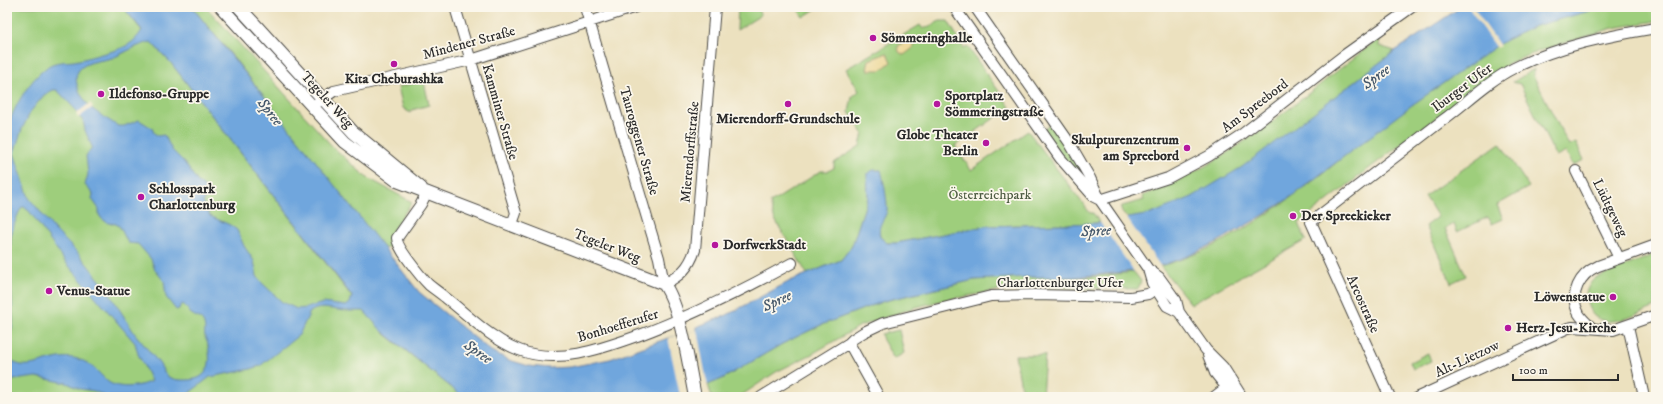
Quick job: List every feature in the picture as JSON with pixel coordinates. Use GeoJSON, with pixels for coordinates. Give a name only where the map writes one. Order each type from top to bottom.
{"type":"FeatureCollection","features":[{"type":"Feature","properties":{"kind":"main road","name":"Tegeler Weg"},"geometry":{"type":"LineString","coordinates":[[239,7],[353,132],[427,192]]}},
{"type":"Feature","properties":{"kind":"main road","name":"Tegeler Weg"},"geometry":{"type":"LineString","coordinates":[[227,9],[312,107],[345,142],[373,165],[397,181],[512,224],[664,284]]}},
{"type":"Feature","properties":{"kind":"main road"},"geometry":{"type":"LineString","coordinates":[[664,284],[679,320],[695,397]]}},
{"type":"Feature","properties":{"kind":"street","name":"Kamminer Straße"},"geometry":{"type":"LineString","coordinates":[[455,7],[516,213],[512,224]]}},
{"type":"Feature","properties":{"kind":"street","name":"Tauroggener Straße"},"geometry":{"type":"LineString","coordinates":[[585,7],[659,258],[664,284]]}},
{"type":"Feature","properties":{"kind":"street","name":"Mindener Straße"},"geometry":{"type":"LineString","coordinates":[[312,107],[322,98],[334,91],[470,60],[636,7]]}},
{"type":"Feature","properties":{"kind":"street","name":"Mierendorffstraße"},"geometry":{"type":"LineString","coordinates":[[664,284],[676,278],[688,266],[695,250],[715,7]]}},
{"type":"Feature","properties":{"kind":"street"},"geometry":{"type":"LineString","coordinates":[[954,7],[1060,158],[1094,197],[1100,200]]}},
{"type":"Feature","properties":{"kind":"street"},"geometry":{"type":"LineString","coordinates":[[975,7],[1069,142],[1090,178],[1100,200],[1155,280],[1168,306],[1178,312],[1206,350],[1223,367],[1234,397]]}},
{"type":"Feature","properties":{"kind":"street","name":"Am Spreebord"},"geometry":{"type":"LineString","coordinates":[[1100,200],[1168,178],[1209,156],[1237,138],[1342,56],[1412,7]]}},
{"type":"Feature","properties":{"kind":"street","name":"Iburger Ufer"},"geometry":{"type":"LineString","coordinates":[[1311,222],[1474,95],[1508,71],[1541,56],[1591,41],[1618,34],[1656,28]]}},
{"type":"Feature","properties":{"kind":"street","name":"Lüdtgeweg"},"geometry":{"type":"LineString","coordinates":[[1576,171],[1619,258]]}},
{"type":"Feature","properties":{"kind":"street","name":"Bonhoefferufer"},"geometry":{"type":"LineString","coordinates":[[427,192],[421,204],[397,238],[399,247],[428,284],[492,335],[506,344],[532,354],[575,354],[610,345],[679,320],[726,299],[792,263]]}},
{"type":"Feature","properties":{"kind":"street","name":"Arcostraße"},"geometry":{"type":"LineString","coordinates":[[1311,222],[1390,397]]}},
{"type":"Feature","properties":{"kind":"street"},"geometry":{"type":"LineString","coordinates":[[1592,328],[1580,315],[1575,299],[1576,289],[1580,280],[1590,270],[1656,245]]}},
{"type":"Feature","properties":{"kind":"street","name":"Charlottenburger Ufer"},"geometry":{"type":"LineString","coordinates":[[761,397],[849,343],[864,332],[883,323],[991,296],[1034,295],[1131,297],[1148,294],[1155,280]]}},
{"type":"Feature","properties":{"kind":"street"},"geometry":{"type":"LineString","coordinates":[[1572,327],[1580,315]]}},
{"type":"Feature","properties":{"kind":"street","name":"Alt-Lietzow"},"geometry":{"type":"LineString","coordinates":[[1418,397],[1572,327],[1612,330],[1628,326],[1656,315]]}},
{"type":"Feature","properties":{"kind":"street"},"geometry":{"type":"LineString","coordinates":[[1628,326],[1644,397]]}},
{"type":"Feature","properties":{"kind":"street"},"geometry":{"type":"LineString","coordinates":[[849,343],[880,397]]}},
{"type":"Feature","properties":{"kind":"street"},"geometry":{"type":"LineString","coordinates":[[1214,397],[1230,385]]}},
{"type":"Feature","properties":{"kind":"street"},"geometry":{"type":"LineString","coordinates":[[1230,385],[1242,397]]}},
{"type":"Feature","properties":{"kind":"green space","name":"Schlosspark Charlottenburg"},"geometry":{"type":"Polygon","coordinates":[[[7,7],[123,7],[151,42],[171,63],[352,297],[385,334],[463,397],[7,397],[7,7]]]}},
{"type":"Feature","properties":{"kind":"green space"},"geometry":{"type":"Polygon","coordinates":[[[192,7],[206,7],[332,146],[366,177],[412,202],[390,234],[393,245],[384,249],[192,7]]]}},
{"type":"Feature","properties":{"kind":"green space"},"geometry":{"type":"Polygon","coordinates":[[[738,7],[756,7],[761,15],[737,30],[738,7]]]}},
{"type":"Feature","properties":{"kind":"green space"},"geometry":{"type":"Polygon","coordinates":[[[796,7],[819,7],[803,17],[796,7]]]}},
{"type":"Feature","properties":{"kind":"green space"},"geometry":{"type":"Polygon","coordinates":[[[1604,7],[1656,7],[1656,21],[1613,28],[1539,51],[1509,63],[1299,223],[1306,240],[1191,304],[1160,266],[1221,242],[1278,207],[1388,122],[1502,42],[1538,25],[1604,7]]]}},
{"type":"Feature","properties":{"kind":"green space"},"geometry":{"type":"Polygon","coordinates":[[[245,18],[310,90],[305,94],[241,22],[245,18]]]}},
{"type":"Feature","properties":{"kind":"green space","name":"Österreichpark"},"geometry":{"type":"Polygon","coordinates":[[[940,21],[948,21],[964,48],[967,46],[1010,107],[955,146],[971,170],[1028,131],[1090,213],[1093,213],[1100,223],[986,226],[896,243],[887,243],[880,237],[878,228],[887,210],[867,174],[868,197],[852,246],[841,260],[807,274],[774,218],[770,202],[821,171],[828,171],[834,168],[834,163],[860,146],[863,133],[849,112],[852,97],[859,91],[846,69],[920,25],[923,29],[940,21]]]}},
{"type":"Feature","properties":{"kind":"green space"},"geometry":{"type":"Polygon","coordinates":[[[1380,38],[1379,46],[1395,51],[1225,180],[1179,205],[1154,213],[1128,219],[1121,210],[1122,206],[1144,200],[1142,196],[1175,182],[1207,165],[1237,146],[1267,126],[1380,38]]]}},
{"type":"Feature","properties":{"kind":"green space"},"geometry":{"type":"Polygon","coordinates":[[[1534,69],[1533,75],[1569,146],[1576,143],[1584,160],[1573,165],[1566,152],[1556,157],[1520,84],[1513,82],[1534,69]]]}},
{"type":"Feature","properties":{"kind":"green space"},"geometry":{"type":"Polygon","coordinates":[[[424,81],[429,105],[412,110],[410,113],[403,108],[398,87],[424,81]]]}},
{"type":"Feature","properties":{"kind":"green space"},"geometry":{"type":"Polygon","coordinates":[[[1052,123],[1083,170],[1077,175],[1042,130],[1052,123]]]}},
{"type":"Feature","properties":{"kind":"green space"},"geometry":{"type":"Polygon","coordinates":[[[1500,143],[1529,187],[1497,205],[1503,219],[1492,224],[1488,217],[1457,232],[1454,224],[1445,228],[1466,276],[1451,283],[1426,226],[1438,217],[1425,196],[1500,143]]]}},
{"type":"Feature","properties":{"kind":"green space"},"geometry":{"type":"Polygon","coordinates":[[[1656,254],[1656,307],[1628,318],[1608,321],[1599,319],[1592,313],[1587,303],[1586,293],[1590,283],[1595,278],[1656,254]]]}},
{"type":"Feature","properties":{"kind":"green space"},"geometry":{"type":"Polygon","coordinates":[[[1134,272],[1141,281],[1138,289],[1038,287],[1006,289],[940,301],[913,308],[860,326],[812,354],[776,372],[739,397],[712,397],[708,385],[722,379],[782,344],[821,325],[884,301],[974,280],[1026,277],[1081,278],[1134,272]]]}},
{"type":"Feature","properties":{"kind":"green space"},"geometry":{"type":"Polygon","coordinates":[[[899,330],[904,353],[894,359],[881,334],[899,330]]]}},
{"type":"Feature","properties":{"kind":"green space"},"geometry":{"type":"Polygon","coordinates":[[[1428,353],[1431,361],[1413,369],[1410,362],[1428,353]]]}},
{"type":"Feature","properties":{"kind":"green space"},"geometry":{"type":"Polygon","coordinates":[[[1015,355],[1045,355],[1042,397],[1023,397],[1015,355]]]}},
{"type":"Feature","properties":{"kind":"sand"},"geometry":{"type":"Polygon","coordinates":[[[908,40],[915,44],[912,49],[904,55],[899,52],[898,46],[908,40]]]}},
{"type":"Feature","properties":{"kind":"sand"},"geometry":{"type":"Polygon","coordinates":[[[887,53],[891,62],[881,70],[867,70],[869,60],[887,53]]]}},
{"type":"Feature","properties":{"kind":"water","name":"Spree"},"geometry":{"type":"Polygon","coordinates":[[[123,7],[192,7],[419,292],[491,351],[509,360],[529,366],[550,368],[570,367],[610,359],[668,338],[696,331],[696,327],[727,315],[790,281],[841,260],[852,246],[868,197],[867,174],[873,170],[881,170],[884,184],[887,210],[880,225],[879,232],[880,237],[887,243],[896,243],[986,226],[1100,223],[1151,214],[1192,197],[1242,167],[1395,51],[1461,7],[1604,7],[1535,26],[1504,41],[1412,105],[1288,199],[1219,241],[1188,256],[1163,265],[1134,271],[1075,277],[1026,277],[974,280],[884,301],[821,325],[782,344],[722,379],[705,386],[677,394],[673,397],[463,397],[381,330],[364,311],[343,311],[323,308],[310,312],[299,335],[260,366],[210,377],[184,397],[107,397],[94,391],[80,389],[67,383],[36,377],[14,380],[7,385],[7,128],[10,119],[28,87],[40,73],[50,65],[80,60],[117,50],[133,41],[142,30],[123,7]],[[151,42],[135,47],[112,58],[92,62],[85,65],[78,71],[76,81],[80,93],[90,107],[96,112],[118,126],[124,126],[139,120],[152,128],[154,133],[158,136],[165,136],[172,150],[184,162],[197,181],[206,189],[206,197],[203,202],[210,216],[230,225],[237,230],[244,246],[254,261],[257,276],[261,282],[282,302],[297,309],[323,303],[346,306],[350,303],[352,296],[171,63],[151,42]],[[53,90],[44,95],[31,111],[22,129],[14,153],[29,198],[55,230],[78,253],[106,288],[135,334],[159,363],[166,375],[173,379],[181,380],[199,377],[204,374],[209,365],[208,345],[205,337],[203,322],[200,318],[191,314],[183,304],[176,310],[166,297],[164,281],[155,270],[151,259],[138,244],[128,243],[120,227],[116,224],[108,223],[99,215],[99,209],[92,199],[93,194],[85,185],[88,174],[86,156],[92,147],[85,130],[83,120],[57,90],[53,90]]]}},
{"type":"Feature","properties":{"kind":"pier"},"geometry":{"type":"Polygon","coordinates":[[[1468,7],[1473,7],[1500,46],[1497,48],[1468,7]]]}},
{"type":"Feature","properties":{"kind":"pier"},"geometry":{"type":"Polygon","coordinates":[[[90,103],[93,107],[78,118],[76,114],[90,103]]]}},
{"type":"Feature","properties":{"kind":"pier"},"geometry":{"type":"Polygon","coordinates":[[[1126,217],[1161,267],[1135,273],[1099,221],[1126,217]]]}},
{"type":"Feature","properties":{"kind":"pier"},"geometry":{"type":"Polygon","coordinates":[[[697,330],[708,387],[680,395],[668,338],[697,330]]]}},
{"type":"Feature","properties":{"kind":"place","name":"Sömmeringhalle"},"geometry":{"type":"Point","coordinates":[873,38]}},
{"type":"Feature","properties":{"kind":"place","name":"Kita Cheburashka"},"geometry":{"type":"Point","coordinates":[394,64]}},
{"type":"Feature","properties":{"kind":"place","name":"Ildefonso-Gruppe"},"geometry":{"type":"Point","coordinates":[101,94]}},
{"type":"Feature","properties":{"kind":"place","name":"Mierendorff-Grundschule"},"geometry":{"type":"Point","coordinates":[788,104]}},
{"type":"Feature","properties":{"kind":"place","name":"Sportplatz Sömmeringstraße"},"geometry":{"type":"Point","coordinates":[937,104]}},
{"type":"Feature","properties":{"kind":"place","name":"Globe Theater Berlin"},"geometry":{"type":"Point","coordinates":[986,143]}},
{"type":"Feature","properties":{"kind":"place","name":"Skulpturenzentrum am Spreebord"},"geometry":{"type":"Point","coordinates":[1187,148]}},
{"type":"Feature","properties":{"kind":"place","name":"Schlosspark Charlottenburg"},"geometry":{"type":"Point","coordinates":[141,197]}},
{"type":"Feature","properties":{"kind":"place","name":"Der Spreekieker"},"geometry":{"type":"Point","coordinates":[1293,216]}},
{"type":"Feature","properties":{"kind":"place","name":"DorfwerkStadt"},"geometry":{"type":"Point","coordinates":[715,245]}},
{"type":"Feature","properties":{"kind":"place","name":"Venus-Statue"},"geometry":{"type":"Point","coordinates":[49,291]}},
{"type":"Feature","properties":{"kind":"place","name":"Löwenstatue"},"geometry":{"type":"Point","coordinates":[1613,297]}},
{"type":"Feature","properties":{"kind":"place","name":"Herz-Jesu-Kirche"},"geometry":{"type":"Point","coordinates":[1508,328]}}]}
